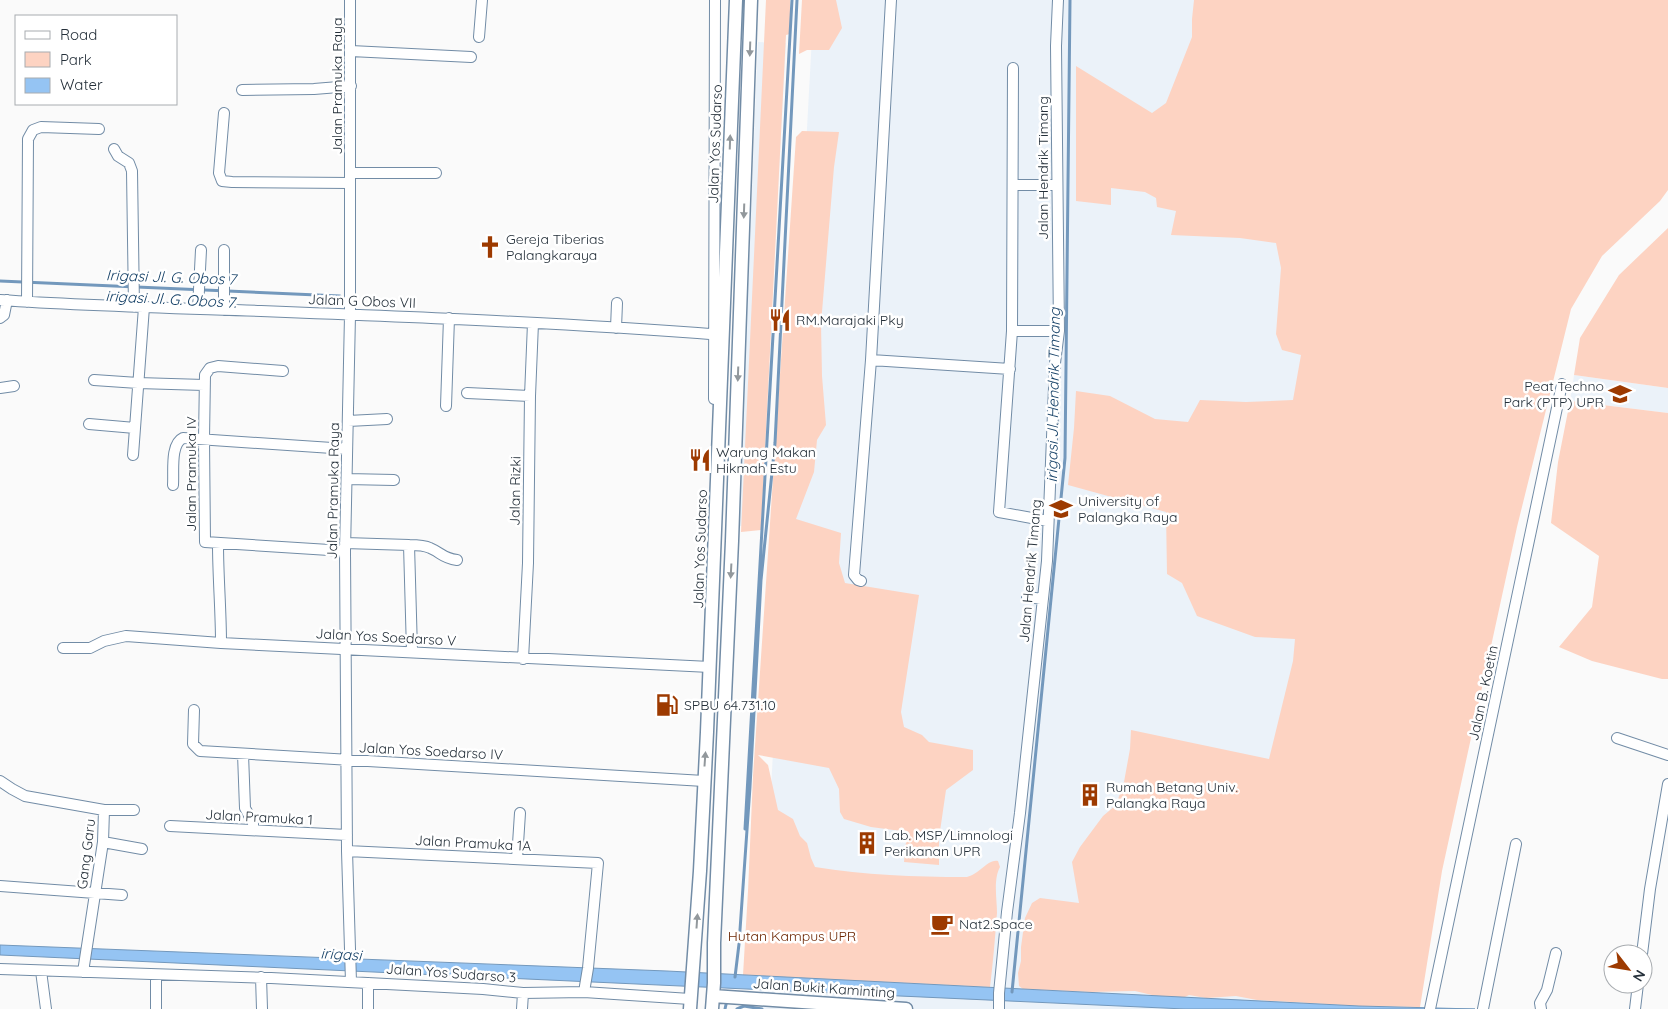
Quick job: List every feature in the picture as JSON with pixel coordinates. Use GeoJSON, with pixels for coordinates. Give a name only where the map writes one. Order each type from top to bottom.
{"type":"FeatureCollection","features":[{"type":"Feature","properties":{"kind":"main road","name":"Jalan Yos Sudarso"},"geometry":{"type":"LineString","coordinates":[[691,999],[710,667],[736,0]]}},
{"type":"Feature","properties":{"kind":"main road"},"geometry":{"type":"LineString","coordinates":[[715,999],[714,943],[732,541],[751,0]]}},
{"type":"Feature","properties":{"kind":"main road"},"geometry":{"type":"LineString","coordinates":[[731,121],[747,121]]}},
{"type":"Feature","properties":{"kind":"main road"},"geometry":{"type":"LineString","coordinates":[[715,540],[732,541]]}},
{"type":"Feature","properties":{"kind":"main road"},"geometry":{"type":"LineString","coordinates":[[701,837],[719,838]]}},
{"type":"Feature","properties":{"kind":"main road","name":"Jalan Bukit Kaminting"},"geometry":{"type":"LineString","coordinates":[[715,999],[739,998],[772,1005],[906,1009]]}},
{"type":"Feature","properties":{"kind":"street","name":"Jalan Pramuka Raya"},"geometry":{"type":"LineString","coordinates":[[350,0],[350,315],[345,547],[347,851],[351,980]]}},
{"type":"Feature","properties":{"kind":"street"},"geometry":{"type":"LineString","coordinates":[[479,37],[482,0]]}},
{"type":"Feature","properties":{"kind":"street"},"geometry":{"type":"LineString","coordinates":[[714,576],[715,0]]}},
{"type":"Feature","properties":{"kind":"street"},"geometry":{"type":"LineString","coordinates":[[861,581],[854,575],[871,360],[891,0]]}},
{"type":"Feature","properties":{"kind":"street","name":"Jalan Hendrik Timang"},"geometry":{"type":"LineString","coordinates":[[999,1007],[1007,912],[1020,813],[1043,599],[1048,521],[1059,331],[1056,46],[1058,0]]}},
{"type":"Feature","properties":{"kind":"street"},"geometry":{"type":"LineString","coordinates":[[351,51],[471,57]]}},
{"type":"Feature","properties":{"kind":"street"},"geometry":{"type":"LineString","coordinates":[[1013,68],[1012,331],[999,512],[1048,521]]}},
{"type":"Feature","properties":{"kind":"street"},"geometry":{"type":"LineString","coordinates":[[242,90],[314,89],[351,86]]}},
{"type":"Feature","properties":{"kind":"street"},"geometry":{"type":"LineString","coordinates":[[224,113],[219,174],[222,181],[350,178],[436,173]]}},
{"type":"Feature","properties":{"kind":"street"},"geometry":{"type":"LineString","coordinates":[[27,302],[28,139],[33,130],[41,127],[99,128]]}},
{"type":"Feature","properties":{"kind":"street"},"geometry":{"type":"LineString","coordinates":[[114,149],[118,156],[129,163],[132,171],[139,307],[138,383],[133,455]]}},
{"type":"Feature","properties":{"kind":"street"},"geometry":{"type":"LineString","coordinates":[[1013,185],[1057,185]]}},
{"type":"Feature","properties":{"kind":"street"},"geometry":{"type":"LineString","coordinates":[[198,309],[201,250]]}},
{"type":"Feature","properties":{"kind":"street"},"geometry":{"type":"LineString","coordinates":[[224,250],[224,310]]}},
{"type":"Feature","properties":{"kind":"street"},"geometry":{"type":"LineString","coordinates":[[0,318],[4,315],[4,300]]}},
{"type":"Feature","properties":{"kind":"street","name":"Jalan G Obos VII"},"geometry":{"type":"LineString","coordinates":[[4,300],[139,307],[449,318],[722,335]]}},
{"type":"Feature","properties":{"kind":"street"},"geometry":{"type":"LineString","coordinates":[[616,328],[617,303]]}},
{"type":"Feature","properties":{"kind":"street"},"geometry":{"type":"LineString","coordinates":[[446,406],[449,318]]}},
{"type":"Feature","properties":{"kind":"street","name":"Jalan Rizki"},"geometry":{"type":"LineString","coordinates":[[523,658],[528,563],[533,323]]}},
{"type":"Feature","properties":{"kind":"street"},"geometry":{"type":"LineString","coordinates":[[1012,331],[1059,331]]}},
{"type":"Feature","properties":{"kind":"street"},"geometry":{"type":"LineString","coordinates":[[871,360],[1010,369]]}},
{"type":"Feature","properties":{"kind":"street"},"geometry":{"type":"LineString","coordinates":[[94,380],[204,385],[207,372],[214,366],[283,371]]}},
{"type":"Feature","properties":{"kind":"street","name":"Jalan B. Koetin"},"geometry":{"type":"LineString","coordinates":[[1431,1008],[1562,384]]}},
{"type":"Feature","properties":{"kind":"street","name":"Jalan Pramuka IV"},"geometry":{"type":"LineString","coordinates":[[204,385],[205,542],[218,544]]}},
{"type":"Feature","properties":{"kind":"street"},"geometry":{"type":"LineString","coordinates":[[0,388],[14,386]]}},
{"type":"Feature","properties":{"kind":"street"},"geometry":{"type":"LineString","coordinates":[[467,393],[530,396]]}},
{"type":"Feature","properties":{"kind":"street"},"geometry":{"type":"LineString","coordinates":[[348,421],[387,419]]}},
{"type":"Feature","properties":{"kind":"street"},"geometry":{"type":"LineString","coordinates":[[89,424],[135,428]]}},
{"type":"Feature","properties":{"kind":"street"},"geometry":{"type":"LineString","coordinates":[[173,485],[175,450],[178,442],[184,438],[348,450]]}},
{"type":"Feature","properties":{"kind":"street"},"geometry":{"type":"LineString","coordinates":[[347,479],[394,480]]}},
{"type":"Feature","properties":{"kind":"street"},"geometry":{"type":"LineString","coordinates":[[221,643],[218,544],[345,547],[427,546],[445,558],[457,560]]}},
{"type":"Feature","properties":{"kind":"street"},"geometry":{"type":"LineString","coordinates":[[409,545],[412,652]]}},
{"type":"Feature","properties":{"kind":"street"},"geometry":{"type":"LineString","coordinates":[[1027,597],[1043,599]]}},
{"type":"Feature","properties":{"kind":"street","name":"Jalan Yos Soedarso V"},"geometry":{"type":"LineString","coordinates":[[63,648],[90,648],[104,641],[126,636],[221,643],[710,667]]}},
{"type":"Feature","properties":{"kind":"street","name":"Jalan Yos Soedarso IV"},"geometry":{"type":"LineString","coordinates":[[194,710],[193,744],[197,750],[204,752],[704,781]]}},
{"type":"Feature","properties":{"kind":"street"},"geometry":{"type":"LineString","coordinates":[[1617,738],[1668,756]]}},
{"type":"Feature","properties":{"kind":"street"},"geometry":{"type":"LineString","coordinates":[[243,754],[245,808],[253,823],[253,830]]}},
{"type":"Feature","properties":{"kind":"street","name":"Gang Garu"},"geometry":{"type":"LineString","coordinates":[[0,780],[25,796],[104,810],[103,842],[84,967]]}},
{"type":"Feature","properties":{"kind":"street"},"geometry":{"type":"LineString","coordinates":[[1643,944],[1650,889],[1668,784]]}},
{"type":"Feature","properties":{"kind":"street"},"geometry":{"type":"LineString","coordinates":[[104,810],[134,810]]}},
{"type":"Feature","properties":{"kind":"street"},"geometry":{"type":"LineString","coordinates":[[517,859],[520,813]]}},
{"type":"Feature","properties":{"kind":"street","name":"Jalan Pramuka 1"},"geometry":{"type":"LineString","coordinates":[[170,826],[347,835]]}},
{"type":"Feature","properties":{"kind":"street"},"geometry":{"type":"LineString","coordinates":[[103,842],[142,849]]}},
{"type":"Feature","properties":{"kind":"street"},"geometry":{"type":"LineString","coordinates":[[1483,1009],[1516,844]]}},
{"type":"Feature","properties":{"kind":"street","name":"Jalan Pramuka 1A"},"geometry":{"type":"LineString","coordinates":[[347,851],[598,863],[588,968],[584,987]]}},
{"type":"Feature","properties":{"kind":"street"},"geometry":{"type":"LineString","coordinates":[[0,886],[122,896]]}},
{"type":"Feature","properties":{"kind":"street"},"geometry":{"type":"LineString","coordinates":[[1541,1009],[1540,1003],[1547,990],[1556,953]]}},
{"type":"Feature","properties":{"kind":"street","name":"Jalan Yos Sudarso 3"},"geometry":{"type":"LineString","coordinates":[[0,969],[41,971],[84,967],[156,974],[351,980],[368,983],[483,988],[523,993],[584,987],[691,999]]}},
{"type":"Feature","properties":{"kind":"street"},"geometry":{"type":"LineString","coordinates":[[41,971],[46,1009]]}},
{"type":"Feature","properties":{"kind":"street"},"geometry":{"type":"LineString","coordinates":[[156,974],[156,1009]]}},
{"type":"Feature","properties":{"kind":"street"},"geometry":{"type":"LineString","coordinates":[[262,1009],[266,977]]}},
{"type":"Feature","properties":{"kind":"street"},"geometry":{"type":"LineString","coordinates":[[368,983],[368,1009]]}},
{"type":"Feature","properties":{"kind":"street"},"geometry":{"type":"LineString","coordinates":[[522,1009],[523,993]]}},
{"type":"Feature","properties":{"kind":"street"},"geometry":{"type":"LineString","coordinates":[[1635,1009],[1637,994]]}},
{"type":"Feature","properties":{"kind":"shaded area","name":"University of Palangka Raya"},"geometry":{"type":"Polygon","coordinates":[[[814,0],[1236,0],[1320,193],[1307,1000],[1420,1007],[1419,1009],[759,1009],[814,0]]]}},
{"type":"Feature","properties":{"kind":"shaded area"},"geometry":{"type":"Polygon","coordinates":[[[758,42],[786,43],[760,527],[738,526],[758,42]]]}},
{"type":"Feature","properties":{"kind":"shaded area","name":"Peat Techno Park (PTP) UPR"},"geometry":{"type":"Polygon","coordinates":[[[1574,375],[1668,388],[1668,413],[1570,401],[1574,375]]]}},
{"type":"Feature","properties":{"kind":"green space"},"geometry":{"type":"Polygon","coordinates":[[[766,0],[790,0],[790,34],[786,35],[761,530],[741,532],[766,0]]]}},
{"type":"Feature","properties":{"kind":"green space"},"geometry":{"type":"Polygon","coordinates":[[[802,0],[836,0],[842,28],[829,50],[807,50],[799,54],[802,0]]]}},
{"type":"Feature","properties":{"kind":"green space"},"geometry":{"type":"Polygon","coordinates":[[[1194,0],[1668,0],[1668,190],[1660,201],[1602,256],[1571,309],[1517,527],[1442,871],[1420,1007],[1359,1006],[1257,1000],[1236,996],[1206,998],[1189,995],[1165,998],[1135,991],[1090,992],[1023,989],[1019,986],[1018,973],[1025,918],[1032,903],[1040,898],[1079,903],[1072,862],[1080,847],[1103,816],[1116,805],[1124,782],[1130,749],[1131,730],[1269,759],[1293,661],[1295,639],[1255,637],[1197,616],[1182,583],[1167,574],[1166,512],[1068,485],[1076,391],[1110,396],[1155,419],[1188,422],[1200,400],[1246,402],[1293,400],[1301,355],[1282,350],[1276,334],[1281,268],[1276,243],[1240,238],[1171,235],[1176,211],[1157,207],[1156,198],[1145,192],[1111,188],[1111,205],[1076,201],[1076,66],[1152,113],[1166,103],[1192,37],[1194,0]]]}},
{"type":"Feature","properties":{"kind":"green space","name":"Hutan Kampus UPR"},"geometry":{"type":"Polygon","coordinates":[[[802,131],[839,132],[834,167],[821,324],[822,376],[826,425],[817,440],[814,472],[796,519],[841,533],[839,563],[845,583],[919,595],[901,712],[904,727],[922,735],[929,742],[973,750],[973,770],[946,790],[939,838],[939,865],[904,862],[906,842],[901,831],[871,827],[844,819],[840,812],[839,789],[829,768],[758,755],[768,765],[778,810],[793,819],[800,836],[807,843],[815,867],[890,875],[965,877],[974,874],[990,862],[998,861],[1000,867],[996,884],[997,913],[990,987],[743,975],[753,776],[796,137],[802,131]]]}},
{"type":"Feature","properties":{"kind":"green space"},"geometry":{"type":"Polygon","coordinates":[[[1668,228],[1668,388],[1574,375],[1580,338],[1619,275],[1668,228]]]}},
{"type":"Feature","properties":{"kind":"green space"},"geometry":{"type":"Polygon","coordinates":[[[1570,401],[1668,413],[1668,679],[1592,661],[1559,647],[1592,607],[1599,556],[1551,523],[1558,462],[1570,401]]]}},
{"type":"Feature","properties":{"kind":"water"},"geometry":{"type":"Polygon","coordinates":[[[0,945],[667,971],[1359,1006],[1475,1009],[1185,1009],[0,955],[0,945]]]}},
{"type":"Feature","properties":{"kind":"waterway"},"geometry":{"type":"LineString","coordinates":[[745,829],[792,0]]}},
{"type":"Feature","properties":{"kind":"waterway"},"geometry":{"type":"LineString","coordinates":[[735,977],[750,787],[761,580],[775,443],[797,0]]}},
{"type":"Feature","properties":{"kind":"waterway","name":"irigasi Jl. Hendrik Timang"},"geometry":{"type":"LineString","coordinates":[[1012,992],[1065,458],[1070,0]]}},
{"type":"Feature","properties":{"kind":"waterway","name":"Irigasi Jl. G. Obos 7"},"geometry":{"type":"LineString","coordinates":[[0,281],[340,296]]}},
{"type":"Feature","properties":{"kind":"waterway"},"geometry":{"type":"LineString","coordinates":[[725,1009],[727,1000]]}},
{"type":"Feature","properties":{"kind":"waterway"},"geometry":{"type":"LineString","coordinates":[[737,1009],[744,1006],[762,1009]]}},
{"type":"Feature","properties":{"kind":"place","name":"Gereja Tiberias Palangkaraya"},"geometry":{"type":"Point","coordinates":[490,247]}},
{"type":"Feature","properties":{"kind":"place","name":"RM.Marajaki Pky"},"geometry":{"type":"Point","coordinates":[780,320]}},
{"type":"Feature","properties":{"kind":"place","name":"Peat Techno Park (PTP) UPR"},"geometry":{"type":"Point","coordinates":[1620,394]}},
{"type":"Feature","properties":{"kind":"place","name":"Warung Makan Hikmah Estu"},"geometry":{"type":"Point","coordinates":[700,460]}},
{"type":"Feature","properties":{"kind":"place","name":"University of Palangka Raya"},"geometry":{"type":"Point","coordinates":[1061,509]}},
{"type":"Feature","properties":{"kind":"place","name":"SPBU 64.731.10"},"geometry":{"type":"Point","coordinates":[667,705]}},
{"type":"Feature","properties":{"kind":"place","name":"Rumah Betang Univ. Palangka Raya"},"geometry":{"type":"Point","coordinates":[1090,795]}},
{"type":"Feature","properties":{"kind":"place","name":"Lab. MSP/Limnologi Perikanan UPR"},"geometry":{"type":"Point","coordinates":[867,843]}},
{"type":"Feature","properties":{"kind":"place","name":"Nat2.Space"},"geometry":{"type":"Point","coordinates":[942,924]}},
{"type":"Feature","properties":{"kind":"water label","name":"irigasi Jl. G. Obos 7."},"geometry":{"type":"Point","coordinates":[171,299]}},
{"type":"Feature","properties":{"kind":"water label","name":"irigasi"},"geometry":{"type":"Point","coordinates":[341,954]}}]}
